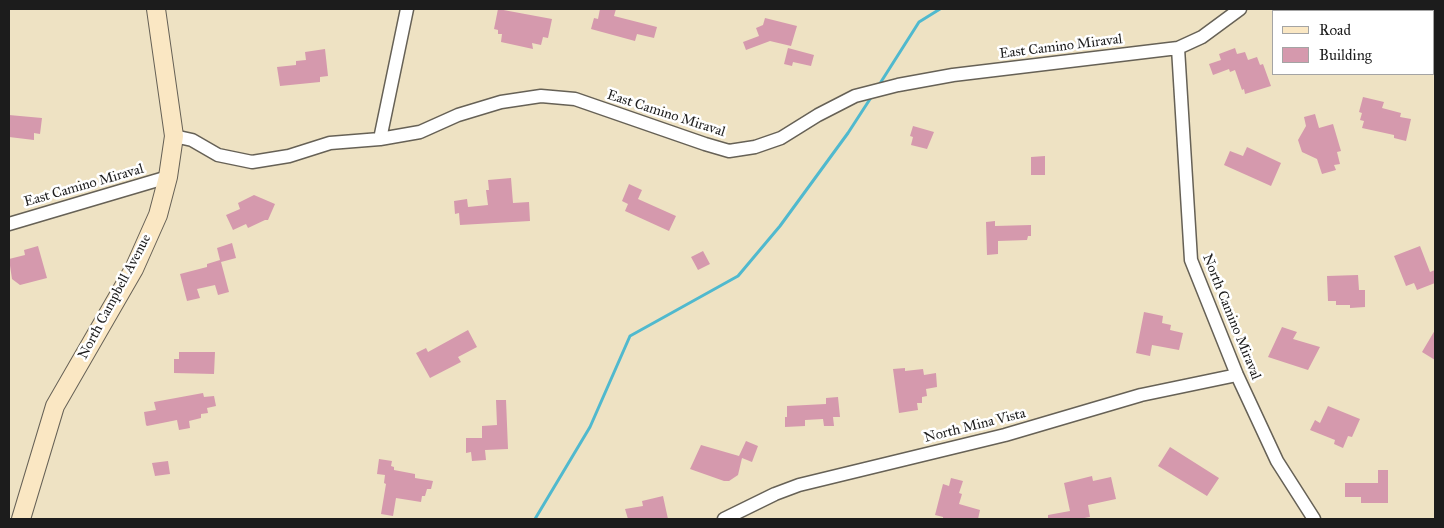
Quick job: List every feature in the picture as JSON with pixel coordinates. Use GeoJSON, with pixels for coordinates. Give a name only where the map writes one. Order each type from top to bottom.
{"type":"FeatureCollection","features":[{"type":"Feature","properties":{"kind":"main road","name":"North Campbell Avenue"},"geometry":{"type":"LineString","coordinates":[[21,519],[55,406],[134,270],[158,215],[168,177],[174,136],[156,9]]}},
{"type":"Feature","properties":{"kind":"street"},"geometry":{"type":"LineString","coordinates":[[380,139],[407,9]]}},
{"type":"Feature","properties":{"kind":"street","name":"East Camino Miraval"},"geometry":{"type":"LineString","coordinates":[[174,136],[192,140],[218,155],[252,162],[289,156],[330,143],[380,139],[420,132],[458,115],[501,102],[541,96],[575,100],[729,151],[755,147],[781,138],[818,115],[856,96],[898,85],[953,76],[1178,48],[1202,37],[1240,9]]}},
{"type":"Feature","properties":{"kind":"street","name":"North Camino Miraval"},"geometry":{"type":"LineString","coordinates":[[1178,48],[1191,260],[1237,375],[1277,462],[1314,519]]}},
{"type":"Feature","properties":{"kind":"street","name":"East Camino Miraval"},"geometry":{"type":"LineString","coordinates":[[9,224],[168,177]]}},
{"type":"Feature","properties":{"kind":"street","name":"North Mina Vista"},"geometry":{"type":"LineString","coordinates":[[724,519],[775,494],[799,485],[1005,435],[1140,395],[1237,375]]}},
{"type":"Feature","properties":{"kind":"building"},"geometry":{"type":"Polygon","coordinates":[[[498,9],[552,19],[548,38],[543,37],[541,45],[532,43],[533,49],[501,42],[502,34],[498,34],[498,30],[494,29],[498,9]]]}},
{"type":"Feature","properties":{"kind":"building"},"geometry":{"type":"Polygon","coordinates":[[[600,9],[616,9],[614,16],[657,27],[654,38],[637,34],[635,41],[591,29],[594,18],[598,19],[600,9]]]}},
{"type":"Feature","properties":{"kind":"building"},"geometry":{"type":"Polygon","coordinates":[[[765,18],[797,26],[791,46],[770,41],[746,50],[743,42],[759,36],[756,28],[763,25],[765,18]]]}},
{"type":"Feature","properties":{"kind":"building"},"geometry":{"type":"Polygon","coordinates":[[[788,48],[814,55],[811,66],[793,62],[792,66],[784,64],[788,48]]]}},
{"type":"Feature","properties":{"kind":"building"},"geometry":{"type":"Polygon","coordinates":[[[1235,48],[1237,54],[1245,52],[1248,60],[1257,57],[1260,65],[1263,64],[1271,86],[1245,94],[1235,70],[1230,72],[1229,69],[1213,75],[1209,64],[1221,60],[1219,54],[1235,48]]]}},
{"type":"Feature","properties":{"kind":"building"},"geometry":{"type":"Polygon","coordinates":[[[325,49],[328,76],[320,77],[320,82],[280,86],[277,67],[296,65],[296,61],[306,60],[305,52],[325,49]]]}},
{"type":"Feature","properties":{"kind":"building"},"geometry":{"type":"Polygon","coordinates":[[[1363,97],[1384,102],[1382,108],[1401,113],[1400,117],[1411,119],[1406,141],[1394,138],[1394,135],[1362,128],[1364,121],[1360,120],[1362,113],[1359,112],[1363,97]]]}},
{"type":"Feature","properties":{"kind":"building"},"geometry":{"type":"Polygon","coordinates":[[[1315,114],[1319,128],[1333,124],[1341,151],[1337,152],[1340,164],[1334,165],[1336,170],[1322,174],[1317,159],[1302,152],[1298,140],[1306,126],[1304,117],[1315,114]]]}},
{"type":"Feature","properties":{"kind":"building"},"geometry":{"type":"Polygon","coordinates":[[[9,115],[42,118],[40,134],[34,133],[34,140],[9,137],[9,115]]]}},
{"type":"Feature","properties":{"kind":"building"},"geometry":{"type":"Polygon","coordinates":[[[913,126],[934,132],[927,149],[911,145],[913,137],[910,136],[913,126]]]}},
{"type":"Feature","properties":{"kind":"building"},"geometry":{"type":"Polygon","coordinates":[[[1247,147],[1281,163],[1271,186],[1224,165],[1230,151],[1243,156],[1247,147]]]}},
{"type":"Feature","properties":{"kind":"building"},"geometry":{"type":"Polygon","coordinates":[[[1045,156],[1045,175],[1031,175],[1031,157],[1045,156]]]}},
{"type":"Feature","properties":{"kind":"building"},"geometry":{"type":"Polygon","coordinates":[[[511,178],[513,203],[529,202],[530,221],[460,225],[459,213],[455,214],[454,201],[467,199],[468,207],[488,205],[486,190],[489,190],[488,180],[511,178]]]}},
{"type":"Feature","properties":{"kind":"building"},"geometry":{"type":"Polygon","coordinates":[[[629,184],[642,190],[638,199],[676,216],[669,231],[625,211],[628,204],[622,201],[629,184]]]}},
{"type":"Feature","properties":{"kind":"building"},"geometry":{"type":"Polygon","coordinates":[[[254,195],[275,204],[268,220],[248,228],[246,224],[233,230],[226,215],[240,209],[238,203],[254,195]]]}},
{"type":"Feature","properties":{"kind":"building"},"geometry":{"type":"Polygon","coordinates":[[[995,221],[995,226],[1031,225],[1031,236],[1028,236],[1027,240],[998,241],[998,254],[987,255],[986,222],[995,221]]]}},
{"type":"Feature","properties":{"kind":"building"},"geometry":{"type":"Polygon","coordinates":[[[232,243],[236,258],[221,262],[229,292],[218,295],[215,285],[197,289],[200,298],[187,301],[180,274],[207,267],[207,264],[220,260],[217,248],[232,243]]]}},
{"type":"Feature","properties":{"kind":"building"},"geometry":{"type":"Polygon","coordinates":[[[38,246],[47,278],[20,285],[12,279],[9,259],[25,255],[24,250],[38,246]]]}},
{"type":"Feature","properties":{"kind":"building"},"geometry":{"type":"Polygon","coordinates":[[[1420,246],[1430,272],[1435,270],[1435,283],[1417,290],[1414,283],[1406,286],[1394,256],[1420,246]]]}},
{"type":"Feature","properties":{"kind":"building"},"geometry":{"type":"Polygon","coordinates":[[[703,251],[710,264],[698,270],[691,257],[703,251]]]}},
{"type":"Feature","properties":{"kind":"building"},"geometry":{"type":"Polygon","coordinates":[[[1358,275],[1359,290],[1365,290],[1365,307],[1350,308],[1350,305],[1336,305],[1336,301],[1328,301],[1327,276],[1358,275]]]}},
{"type":"Feature","properties":{"kind":"building"},"geometry":{"type":"Polygon","coordinates":[[[1144,312],[1163,316],[1162,323],[1171,325],[1170,330],[1183,333],[1179,350],[1152,345],[1150,356],[1136,353],[1144,312]]]}},
{"type":"Feature","properties":{"kind":"building"},"geometry":{"type":"Polygon","coordinates":[[[1282,327],[1297,332],[1293,339],[1320,347],[1308,370],[1268,357],[1282,327]]]}},
{"type":"Feature","properties":{"kind":"building"},"geometry":{"type":"Polygon","coordinates":[[[468,330],[477,347],[458,357],[461,362],[430,378],[416,353],[426,348],[428,352],[468,330]]]}},
{"type":"Feature","properties":{"kind":"building"},"geometry":{"type":"Polygon","coordinates":[[[1435,330],[1435,360],[1422,352],[1435,330]]]}},
{"type":"Feature","properties":{"kind":"building"},"geometry":{"type":"Polygon","coordinates":[[[179,352],[215,352],[214,374],[174,373],[174,359],[179,359],[179,352]]]}},
{"type":"Feature","properties":{"kind":"building"},"geometry":{"type":"Polygon","coordinates":[[[905,368],[905,371],[923,369],[924,375],[936,373],[937,387],[926,389],[927,396],[922,397],[922,403],[917,403],[918,410],[899,413],[893,369],[905,368]]]}},
{"type":"Feature","properties":{"kind":"building"},"geometry":{"type":"Polygon","coordinates":[[[203,393],[204,397],[214,396],[216,406],[207,408],[208,413],[201,414],[201,418],[189,421],[190,428],[179,430],[177,420],[146,425],[144,412],[156,410],[154,402],[203,393]]]}},
{"type":"Feature","properties":{"kind":"building"},"geometry":{"type":"Polygon","coordinates":[[[838,397],[840,417],[833,417],[834,426],[824,426],[823,419],[805,420],[805,426],[785,427],[787,406],[826,404],[826,398],[838,397]]]}},
{"type":"Feature","properties":{"kind":"building"},"geometry":{"type":"Polygon","coordinates":[[[496,400],[506,400],[508,449],[485,450],[486,460],[472,461],[471,452],[466,453],[466,438],[482,438],[482,426],[497,425],[496,400]]]}},
{"type":"Feature","properties":{"kind":"building"},"geometry":{"type":"Polygon","coordinates":[[[1328,406],[1360,419],[1352,437],[1348,436],[1343,448],[1334,444],[1335,440],[1310,430],[1315,420],[1320,423],[1328,406]]]}},
{"type":"Feature","properties":{"kind":"building"},"geometry":{"type":"Polygon","coordinates":[[[746,441],[758,446],[752,462],[742,458],[738,475],[729,481],[690,469],[701,445],[739,456],[746,441]]]}},
{"type":"Feature","properties":{"kind":"building"},"geometry":{"type":"Polygon","coordinates":[[[1170,447],[1219,478],[1207,496],[1158,466],[1170,447]]]}},
{"type":"Feature","properties":{"kind":"building"},"geometry":{"type":"Polygon","coordinates":[[[379,459],[392,461],[391,466],[394,467],[394,470],[415,474],[415,478],[433,481],[431,489],[427,489],[425,496],[422,496],[421,502],[396,498],[393,516],[381,514],[386,484],[384,483],[385,475],[377,474],[379,459]]]}},
{"type":"Feature","properties":{"kind":"building"},"geometry":{"type":"Polygon","coordinates":[[[168,461],[170,474],[155,476],[152,463],[168,461]]]}},
{"type":"Feature","properties":{"kind":"building"},"geometry":{"type":"Polygon","coordinates":[[[1378,470],[1388,470],[1388,503],[1361,503],[1361,497],[1345,497],[1345,483],[1378,483],[1378,470]]]}},
{"type":"Feature","properties":{"kind":"building"},"geometry":{"type":"Polygon","coordinates":[[[1092,476],[1093,481],[1111,477],[1116,499],[1088,505],[1090,517],[1048,519],[1048,515],[1070,511],[1064,483],[1092,476]]]}},
{"type":"Feature","properties":{"kind":"building"},"geometry":{"type":"Polygon","coordinates":[[[951,478],[963,481],[959,493],[962,494],[959,504],[980,510],[978,519],[943,519],[943,517],[935,515],[943,484],[949,486],[951,478]]]}},
{"type":"Feature","properties":{"kind":"building"},"geometry":{"type":"Polygon","coordinates":[[[663,496],[668,519],[628,519],[625,509],[643,506],[642,501],[663,496]]]}},
{"type":"Feature","properties":{"kind":"waterway"},"geometry":{"type":"LineString","coordinates":[[879,85],[919,22],[940,9]]}},
{"type":"Feature","properties":{"kind":"waterway"},"geometry":{"type":"LineString","coordinates":[[535,519],[590,427],[630,336],[738,276],[780,226],[848,133],[872,96]]}}]}
